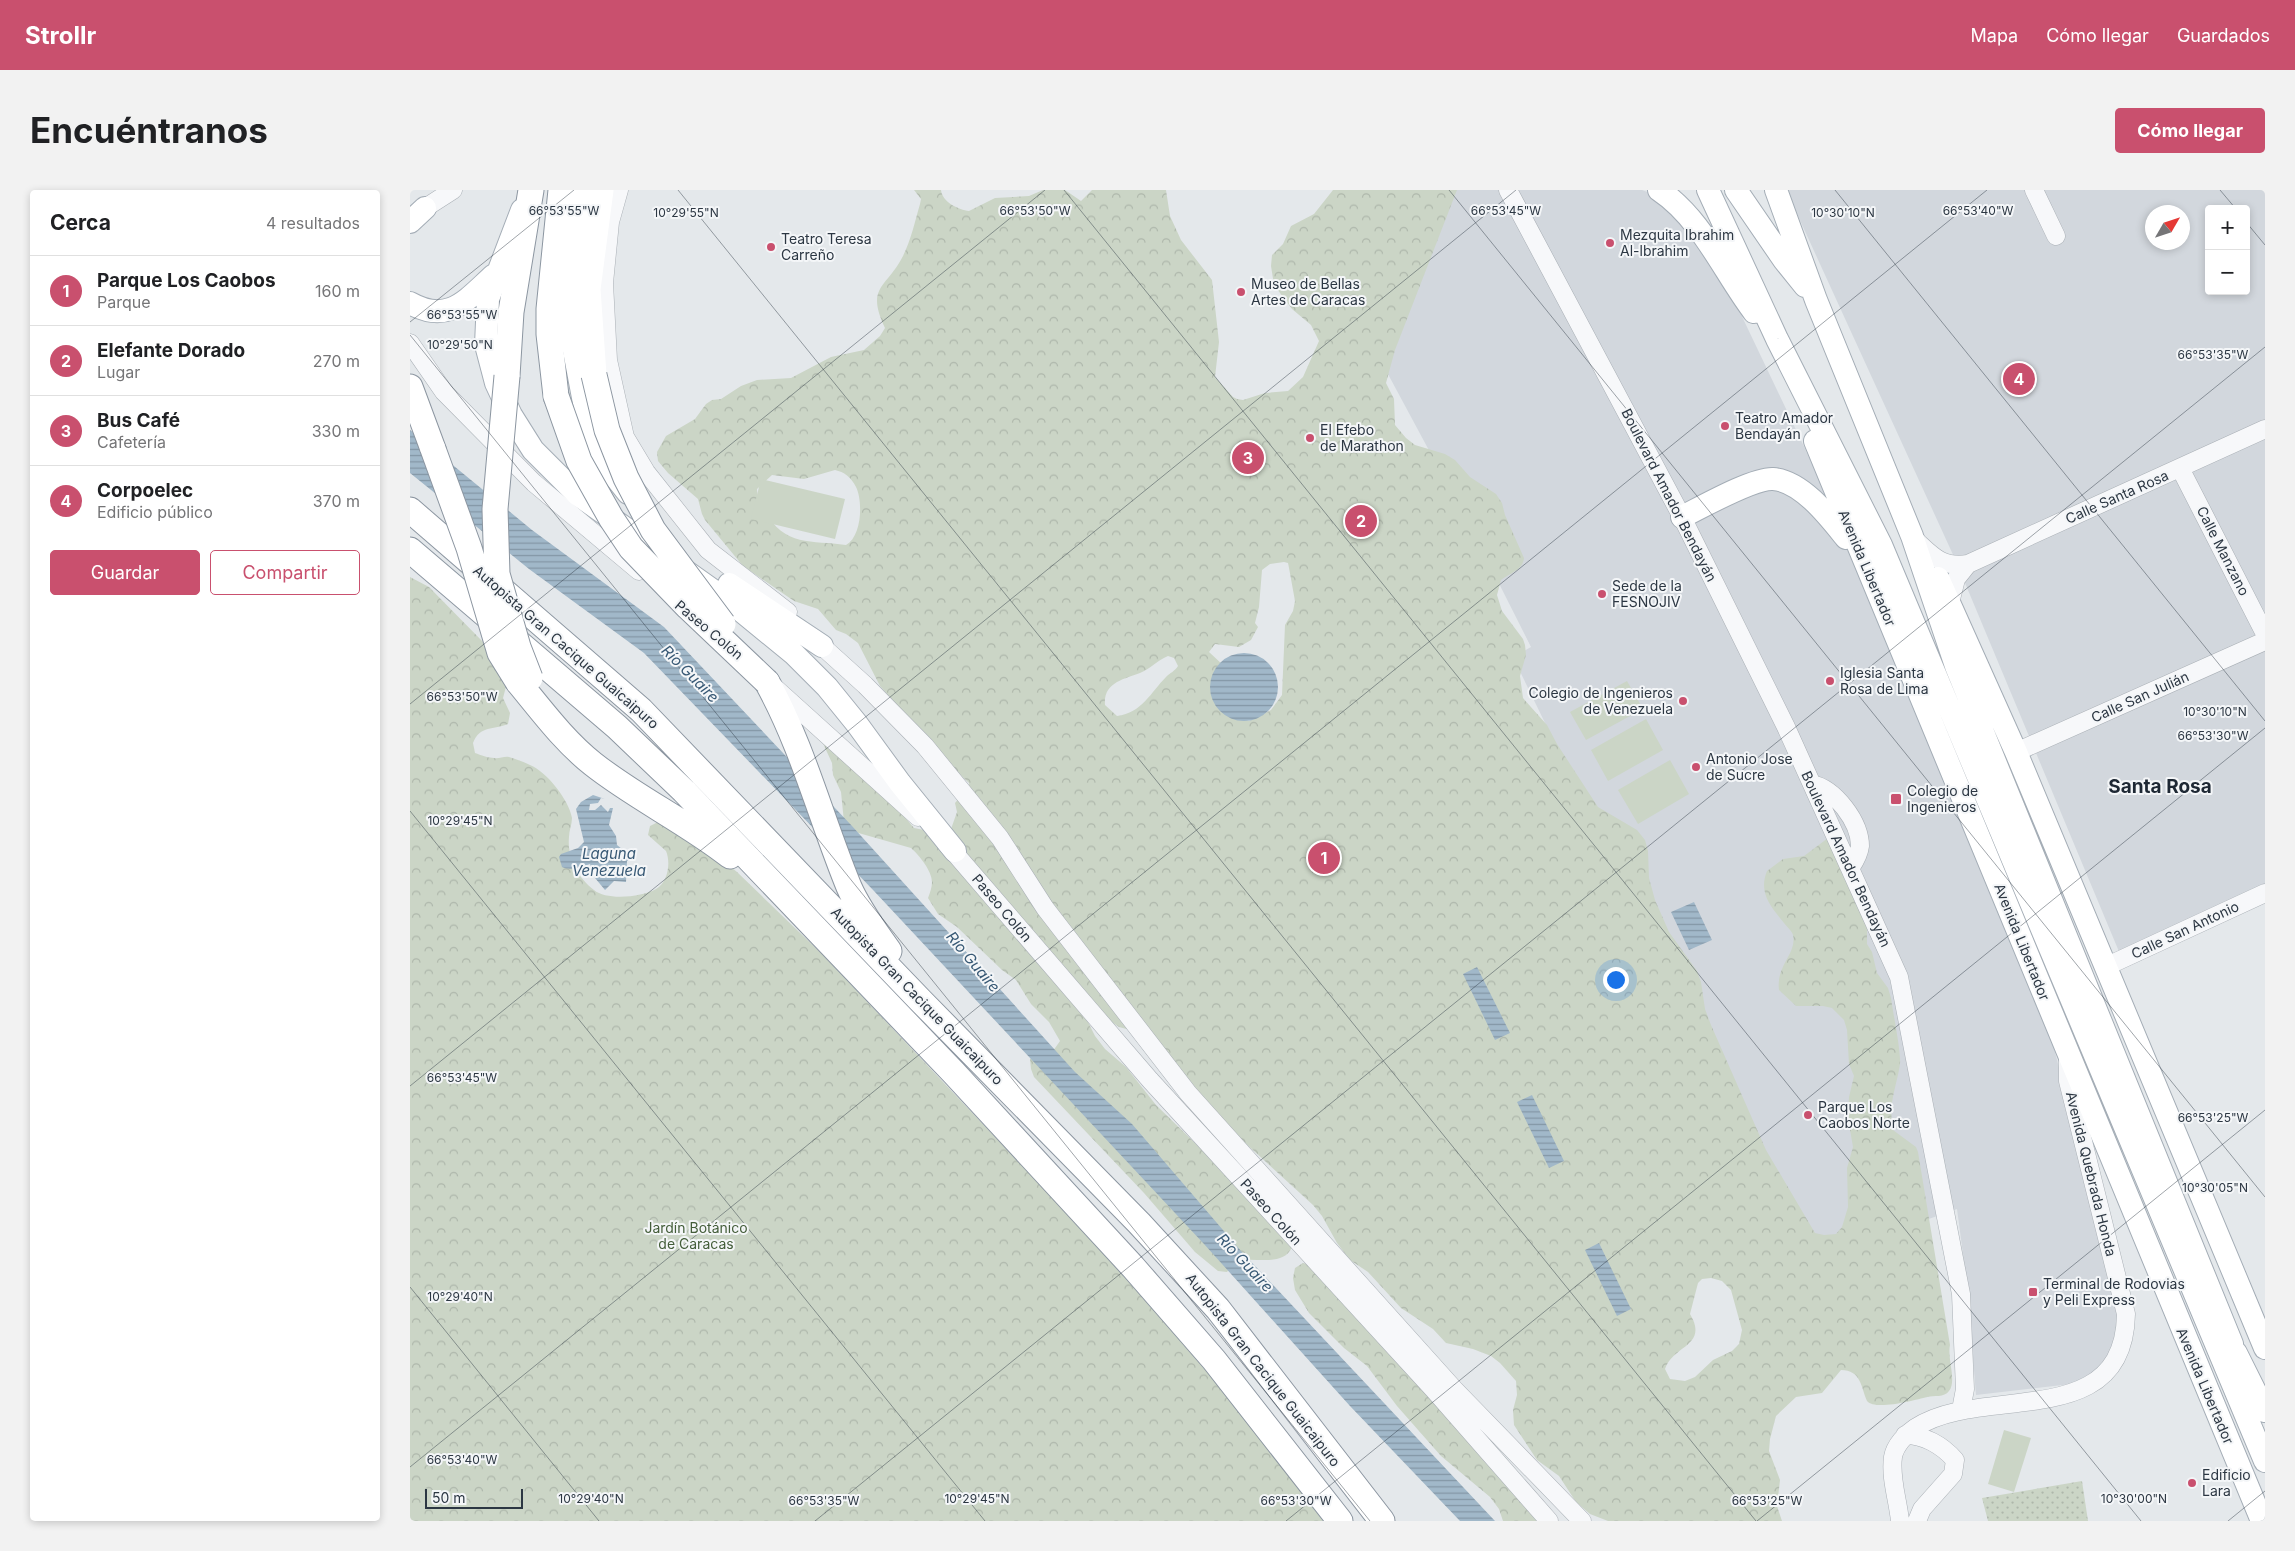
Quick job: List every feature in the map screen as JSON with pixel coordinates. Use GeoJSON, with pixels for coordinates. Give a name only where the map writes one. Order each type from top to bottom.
{"type":"FeatureCollection","features":[{"type":"Feature","properties":{"kind":"highway"},"geometry":{"type":"LineString","coordinates":[[524,680],[518,647],[497,574],[495,509],[511,312],[529,190]]}},
{"type":"Feature","properties":{"kind":"highway"},"geometry":{"type":"LineString","coordinates":[[561,190],[549,334],[556,396],[579,461],[611,518],[631,548],[688,607],[767,682]]}},
{"type":"Feature","properties":{"kind":"highway"},"geometry":{"type":"LineString","coordinates":[[601,190],[588,289],[594,376],[608,430],[626,478],[653,530],[767,682],[802,756],[850,888],[864,914],[903,971],[920,1000]]}},
{"type":"Feature","properties":{"kind":"highway"},"geometry":{"type":"LineString","coordinates":[[410,387],[469,548],[500,654],[524,680],[567,741],[594,765],[708,839],[796,909]]}},
{"type":"Feature","properties":{"kind":"highway","name":"Autopista Gran Cacique Guaicaipuro"},"geometry":{"type":"LineString","coordinates":[[410,510],[641,710],[920,1000],[1139,1223],[1206,1295],[1381,1518]]}},
{"type":"Feature","properties":{"kind":"highway","name":"Autopista Gran Cacique Guaicaipuro"},"geometry":{"type":"LineString","coordinates":[[410,550],[618,727],[684,791],[954,1073],[1140,1274],[1214,1360],[1340,1521]]}},
{"type":"Feature","properties":{"kind":"main road"},"geometry":{"type":"LineString","coordinates":[[529,190],[519,221],[496,272],[488,299],[486,345],[496,383],[511,415],[533,450],[577,494],[739,609],[794,654],[827,687],[900,783],[955,851]]}},
{"type":"Feature","properties":{"kind":"main road"},"geometry":{"type":"LineString","coordinates":[[579,190],[568,319],[589,429],[601,459],[624,490],[690,558],[822,646]]}},
{"type":"Feature","properties":{"kind":"main road"},"geometry":{"type":"LineString","coordinates":[[1659,190],[1692,222],[1711,246],[1741,295],[1767,330],[1777,339]]}},
{"type":"Feature","properties":{"kind":"main road"},"geometry":{"type":"LineString","coordinates":[[1708,190],[1777,339]]}},
{"type":"Feature","properties":{"kind":"main road"},"geometry":{"type":"LineString","coordinates":[[1736,190],[1784,260],[1816,300]]}},
{"type":"Feature","properties":{"kind":"main road"},"geometry":{"type":"LineString","coordinates":[[1776,190],[1816,300]]}},
{"type":"Feature","properties":{"kind":"main road"},"geometry":{"type":"LineString","coordinates":[[410,303],[424,310],[448,311],[466,300],[496,272]]}},
{"type":"Feature","properties":{"kind":"main road","name":"Avenida Libertador"},"geometry":{"type":"LineString","coordinates":[[1816,300],[1912,536],[1956,666],[2019,819],[2085,1006],[2265,1461]]}},
{"type":"Feature","properties":{"kind":"main road","name":"Avenida Libertador"},"geometry":{"type":"LineString","coordinates":[[1777,339],[1881,545],[2085,1006],[2138,1111],[2265,1425]]}},
{"type":"Feature","properties":{"kind":"main road","name":"Avenida Libertador"},"geometry":{"type":"LineString","coordinates":[[1788,361],[1805,407],[1817,451],[2262,1521]]}},
{"type":"Feature","properties":{"kind":"main road"},"geometry":{"type":"LineString","coordinates":[[1682,518],[1757,481],[1775,479],[1788,483],[1823,510],[1862,557]]}},
{"type":"Feature","properties":{"kind":"main road","name":"Avenida Libertador"},"geometry":{"type":"LineString","coordinates":[[1912,536],[1934,570],[1950,603],[2016,752],[2265,1348]]}},
{"type":"Feature","properties":{"kind":"main road"},"geometry":{"type":"LineString","coordinates":[[2003,895],[2036,943],[2085,1006],[2097,978],[2102,958],[2019,819]]}},
{"type":"Feature","properties":{"kind":"main road"},"geometry":{"type":"LineString","coordinates":[[2138,1111],[2153,1078]]}},
{"type":"Feature","properties":{"kind":"main road"},"geometry":{"type":"LineString","coordinates":[[2236,1353],[2265,1411]]}},
{"type":"Feature","properties":{"kind":"street"},"geometry":{"type":"LineString","coordinates":[[415,216],[453,190]]}},
{"type":"Feature","properties":{"kind":"street","name":"Paseo Colón"},"geometry":{"type":"LineString","coordinates":[[619,190],[610,222],[604,283],[608,360],[626,437],[646,472],[703,544],[783,608],[865,685],[924,746],[1000,838],[1045,908],[1188,1093],[1447,1382],[1582,1521]]}},
{"type":"Feature","properties":{"kind":"street","name":"Boulevard Amador Bendayán"},"geometry":{"type":"LineString","coordinates":[[1508,190],[1682,518],[1812,784],[1893,961],[1904,996],[1961,1294],[1965,1389],[1961,1410]]}},
{"type":"Feature","properties":{"kind":"street"},"geometry":{"type":"LineString","coordinates":[[2035,190],[2056,236]]}},
{"type":"Feature","properties":{"kind":"street","name":"Paseo Colón"},"geometry":{"type":"LineString","coordinates":[[410,343],[444,392],[534,483],[729,646],[955,851],[1074,994],[1143,1072],[1434,1390],[1549,1521]]}},
{"type":"Feature","properties":{"kind":"street","name":"Calle Santa Rosa"},"geometry":{"type":"LineString","coordinates":[[1912,536],[1942,563],[1953,566],[1968,564],[2265,429]]}},
{"type":"Feature","properties":{"kind":"street","name":"Calle Manzano"},"geometry":{"type":"LineString","coordinates":[[2180,468],[2265,634]]}},
{"type":"Feature","properties":{"kind":"street"},"geometry":{"type":"LineString","coordinates":[[1950,603],[1956,579],[1968,564]]}},
{"type":"Feature","properties":{"kind":"street","name":"Calle San Julián"},"geometry":{"type":"LineString","coordinates":[[2016,752],[2265,641]]}},
{"type":"Feature","properties":{"kind":"street","name":"Calle San Antonio"},"geometry":{"type":"LineString","coordinates":[[2102,958],[2265,894]]}},
{"type":"Feature","properties":{"kind":"street","name":"Avenida Quebrada Honda"},"geometry":{"type":"LineString","coordinates":[[1900,1521],[1894,1483],[1893,1455],[1905,1435],[1928,1420],[1961,1410],[2053,1398],[2087,1388],[2101,1377],[2122,1347],[2126,1314],[2068,1081],[2068,1055]]}},
{"type":"Feature","properties":{"kind":"street"},"geometry":{"type":"LineString","coordinates":[[1905,1435],[1916,1435],[1938,1444],[1955,1460],[1953,1474],[1922,1509],[1917,1521]]}},
{"type":"Feature","properties":{"kind":"shaded area"},"geometry":{"type":"Polygon","coordinates":[[[1455,190],[1642,190],[1650,193],[1707,243],[1868,581],[2051,1037],[2124,1316],[2110,1361],[2080,1383],[1976,1395],[1967,1284],[1957,1209],[1807,1262],[1513,657],[1531,647],[1474,534],[1382,363],[1455,190]]]}},
{"type":"Feature","properties":{"kind":"shaded area"},"geometry":{"type":"Polygon","coordinates":[[[1771,190],[2265,190],[2265,884],[2120,954],[1955,559],[1793,205],[1771,190]]]}},
{"type":"Feature","properties":{"kind":"green space"},"geometry":{"type":"Polygon","coordinates":[[[914,190],[941,190],[948,202],[969,211],[995,198],[1029,196],[1043,190],[1065,190],[1081,201],[1092,190],[1166,190],[1170,216],[1181,240],[1212,280],[1219,342],[1215,377],[1233,397],[1243,400],[1265,393],[1288,391],[1303,377],[1319,341],[1311,325],[1292,309],[1274,285],[1271,266],[1272,255],[1283,244],[1291,226],[1314,214],[1333,190],[1457,190],[1395,350],[1386,383],[1394,399],[1395,425],[1415,445],[1445,454],[1455,460],[1470,477],[1496,494],[1502,503],[1505,515],[1524,558],[1519,568],[1501,580],[1497,595],[1502,611],[1523,639],[1525,645],[1526,655],[1520,676],[1523,698],[1547,725],[1557,744],[1598,807],[1637,830],[1645,840],[1648,851],[1649,878],[1655,900],[1669,932],[1697,971],[1701,982],[1705,1009],[1711,1025],[1766,1150],[1815,1233],[1824,1235],[1836,1234],[1842,1227],[1848,1207],[1847,1168],[1853,1147],[1848,1118],[1849,1097],[1854,1076],[1849,1064],[1847,1030],[1844,1020],[1832,1008],[1796,1006],[1779,990],[1780,974],[1792,948],[1793,935],[1767,899],[1764,886],[1767,871],[1783,859],[1804,856],[1828,838],[1867,922],[1867,944],[1872,952],[1877,973],[1888,988],[1891,998],[1900,1058],[1891,1112],[1893,1130],[1916,1147],[1918,1152],[1950,1345],[1951,1387],[1947,1393],[1942,1395],[1896,1404],[1871,1404],[1867,1401],[1856,1376],[1848,1371],[1841,1370],[1822,1393],[1796,1397],[1776,1416],[1770,1439],[1769,1451],[1780,1480],[1777,1506],[1782,1521],[1608,1521],[1590,1514],[1576,1502],[1559,1476],[1537,1460],[1514,1425],[1513,1410],[1517,1395],[1516,1381],[1500,1363],[1491,1356],[1473,1349],[1446,1343],[1433,1329],[1401,1308],[1368,1272],[1350,1260],[1313,1205],[1243,1141],[1134,1031],[1119,1027],[1106,1018],[1086,1018],[1095,1036],[1105,1049],[1126,1067],[1156,1105],[1271,1217],[1292,1247],[1283,1257],[1277,1259],[1241,1260],[1234,1264],[1227,1272],[1218,1271],[1195,1252],[1144,1193],[1034,1077],[1030,1059],[1038,1054],[1053,1051],[1060,1041],[1049,1022],[1031,1004],[1016,980],[1002,970],[957,927],[938,914],[928,898],[932,884],[930,873],[918,855],[911,848],[855,832],[844,822],[841,792],[833,775],[832,763],[821,739],[873,780],[914,828],[924,830],[951,829],[957,812],[955,803],[969,787],[969,783],[952,767],[880,686],[858,643],[846,634],[836,630],[818,609],[794,601],[743,566],[705,520],[698,499],[668,473],[658,461],[657,452],[666,436],[695,419],[706,404],[712,400],[721,399],[741,386],[757,380],[791,378],[831,357],[864,350],[880,336],[885,328],[879,314],[878,295],[906,250],[921,199],[914,190]],[[835,470],[804,479],[772,475],[757,489],[758,498],[765,511],[781,531],[790,536],[810,542],[846,545],[855,534],[860,518],[860,501],[854,483],[847,476],[835,470]],[[1288,563],[1270,564],[1262,570],[1259,607],[1255,623],[1258,627],[1251,640],[1239,647],[1215,644],[1209,652],[1223,665],[1233,715],[1249,721],[1271,710],[1282,695],[1285,625],[1293,611],[1295,601],[1288,563]],[[1168,656],[1144,671],[1111,686],[1105,697],[1105,705],[1117,716],[1133,711],[1140,706],[1178,666],[1174,658],[1168,656]],[[1711,1278],[1702,1279],[1698,1283],[1690,1314],[1695,1325],[1695,1333],[1693,1339],[1669,1361],[1665,1369],[1670,1379],[1685,1381],[1695,1377],[1713,1360],[1732,1351],[1739,1344],[1742,1330],[1731,1290],[1722,1281],[1711,1278]]]}},
{"type":"Feature","properties":{"kind":"green space"},"geometry":{"type":"Polygon","coordinates":[[[761,479],[845,499],[835,539],[751,519],[761,479]]]}},
{"type":"Feature","properties":{"kind":"green space","name":"Jardín Botánico de Caracas"},"geometry":{"type":"Polygon","coordinates":[[[410,577],[429,587],[486,645],[507,683],[503,698],[510,713],[508,724],[479,733],[473,743],[475,753],[492,758],[509,757],[525,763],[537,769],[556,787],[567,803],[572,818],[569,845],[572,860],[588,885],[607,896],[616,897],[634,896],[650,892],[660,886],[667,872],[668,861],[666,851],[648,835],[650,826],[658,822],[698,840],[737,872],[824,956],[1189,1342],[1323,1521],[410,1521],[410,577]]]}},
{"type":"Feature","properties":{"kind":"green space"},"geometry":{"type":"Polygon","coordinates":[[[1627,681],[1643,709],[1586,740],[1570,712],[1627,681]]]}},
{"type":"Feature","properties":{"kind":"green space"},"geometry":{"type":"Polygon","coordinates":[[[1646,719],[1663,750],[1608,781],[1591,750],[1646,719]]]}},
{"type":"Feature","properties":{"kind":"green space"},"geometry":{"type":"Polygon","coordinates":[[[1670,760],[1689,794],[1638,824],[1618,790],[1670,760]]]}},
{"type":"Feature","properties":{"kind":"green space"},"geometry":{"type":"Polygon","coordinates":[[[1303,1263],[1313,1266],[1549,1521],[1503,1521],[1499,1509],[1490,1497],[1441,1456],[1397,1406],[1367,1366],[1344,1348],[1309,1313],[1295,1290],[1293,1278],[1295,1268],[1303,1263]]]}},
{"type":"Feature","properties":{"kind":"green space"},"geometry":{"type":"Polygon","coordinates":[[[2004,1430],[2031,1438],[2014,1492],[1988,1484],[2004,1430]]]}},
{"type":"Feature","properties":{"kind":"green space"},"geometry":{"type":"Polygon","coordinates":[[[2082,1481],[2088,1521],[1988,1521],[1982,1498],[2082,1481]]]}},
{"type":"Feature","properties":{"kind":"water","name":"Río Guaire"},"geometry":{"type":"Polygon","coordinates":[[[410,430],[532,530],[664,627],[852,826],[1075,1072],[1132,1124],[1241,1251],[1495,1521],[1460,1521],[1350,1406],[1204,1244],[874,891],[644,653],[529,569],[410,473],[410,430]]]}},
{"type":"Feature","properties":{"kind":"water"},"geometry":{"type":"Polygon","coordinates":[[[1244,653],[1257,656],[1268,663],[1275,674],[1278,687],[1275,700],[1268,711],[1257,718],[1244,721],[1231,718],[1220,711],[1213,700],[1210,687],[1213,674],[1220,663],[1231,656],[1244,653]]]}},
{"type":"Feature","properties":{"kind":"water","name":"Laguna Venezuela"},"geometry":{"type":"Polygon","coordinates":[[[593,795],[605,799],[601,798],[598,803],[590,804],[589,810],[595,810],[601,805],[608,812],[610,808],[613,808],[609,825],[616,836],[617,845],[631,858],[627,861],[626,882],[614,881],[605,890],[595,878],[590,864],[569,869],[562,867],[559,857],[561,854],[578,848],[584,842],[576,809],[581,802],[593,795]]]}},
{"type":"Feature","properties":{"kind":"water"},"geometry":{"type":"Polygon","coordinates":[[[1694,902],[1712,940],[1689,950],[1671,912],[1694,902]]]}},
{"type":"Feature","properties":{"kind":"water"},"geometry":{"type":"Polygon","coordinates":[[[1477,967],[1510,1033],[1495,1040],[1463,974],[1477,967]]]}},
{"type":"Feature","properties":{"kind":"water"},"geometry":{"type":"Polygon","coordinates":[[[1532,1095],[1564,1161],[1549,1168],[1517,1102],[1532,1095]]]}},
{"type":"Feature","properties":{"kind":"water"},"geometry":{"type":"Polygon","coordinates":[[[1599,1243],[1631,1309],[1617,1316],[1585,1250],[1599,1243]]]}},
{"type":"Feature","properties":{"kind":"place","name":"Mezquita Ibrahim Al-lbrahim"},"geometry":{"type":"Point","coordinates":[1610,243]}},
{"type":"Feature","properties":{"kind":"place","name":"Teatro Teresa Carreño"},"geometry":{"type":"Point","coordinates":[771,247]}},
{"type":"Feature","properties":{"kind":"place","name":"Museo de Bellas Artes de Caracas"},"geometry":{"type":"Point","coordinates":[1241,292]}},
{"type":"Feature","properties":{"kind":"place","name":"Corpoelec"},"geometry":{"type":"Point","coordinates":[2019,379]}},
{"type":"Feature","properties":{"kind":"place","name":"Teatro Amador Bendayán"},"geometry":{"type":"Point","coordinates":[1725,426]}},
{"type":"Feature","properties":{"kind":"place","name":"El Efebo de Marathon"},"geometry":{"type":"Point","coordinates":[1310,438]}},
{"type":"Feature","properties":{"kind":"place","name":"Bus Café"},"geometry":{"type":"Point","coordinates":[1248,458]}},
{"type":"Feature","properties":{"kind":"place","name":"Elefante Dorado"},"geometry":{"type":"Point","coordinates":[1361,521]}},
{"type":"Feature","properties":{"kind":"place","name":"Sede de la FESNOJIV"},"geometry":{"type":"Point","coordinates":[1602,594]}},
{"type":"Feature","properties":{"kind":"place","name":"Iglesia Santa Rosa de Lima"},"geometry":{"type":"Point","coordinates":[1830,681]}},
{"type":"Feature","properties":{"kind":"place","name":"Colegio de Ingenieros de Venezuela"},"geometry":{"type":"Point","coordinates":[1683,701]}},
{"type":"Feature","properties":{"kind":"place","name":"Antonio Jose de Sucre"},"geometry":{"type":"Point","coordinates":[1696,767]}},
{"type":"Feature","properties":{"kind":"place","name":"Colegio de Ingenieros"},"geometry":{"type":"Point","coordinates":[1896,799]}},
{"type":"Feature","properties":{"kind":"place","name":"Parque Los Caobos"},"geometry":{"type":"Point","coordinates":[1324,858]}},
{"type":"Feature","properties":{"kind":"place","name":"Parque Los Caobos Norte"},"geometry":{"type":"Point","coordinates":[1808,1115]}},
{"type":"Feature","properties":{"kind":"place","name":"Terminal de Rodovias y Peli Express"},"geometry":{"type":"Point","coordinates":[2033,1292]}},
{"type":"Feature","properties":{"kind":"place","name":"Edificio Lara"},"geometry":{"type":"Point","coordinates":[2192,1483]}},
{"type":"Feature","properties":{"kind":"district","name":"Santa Rosa"},"geometry":{"type":"Point","coordinates":[2160,786]}}]}
